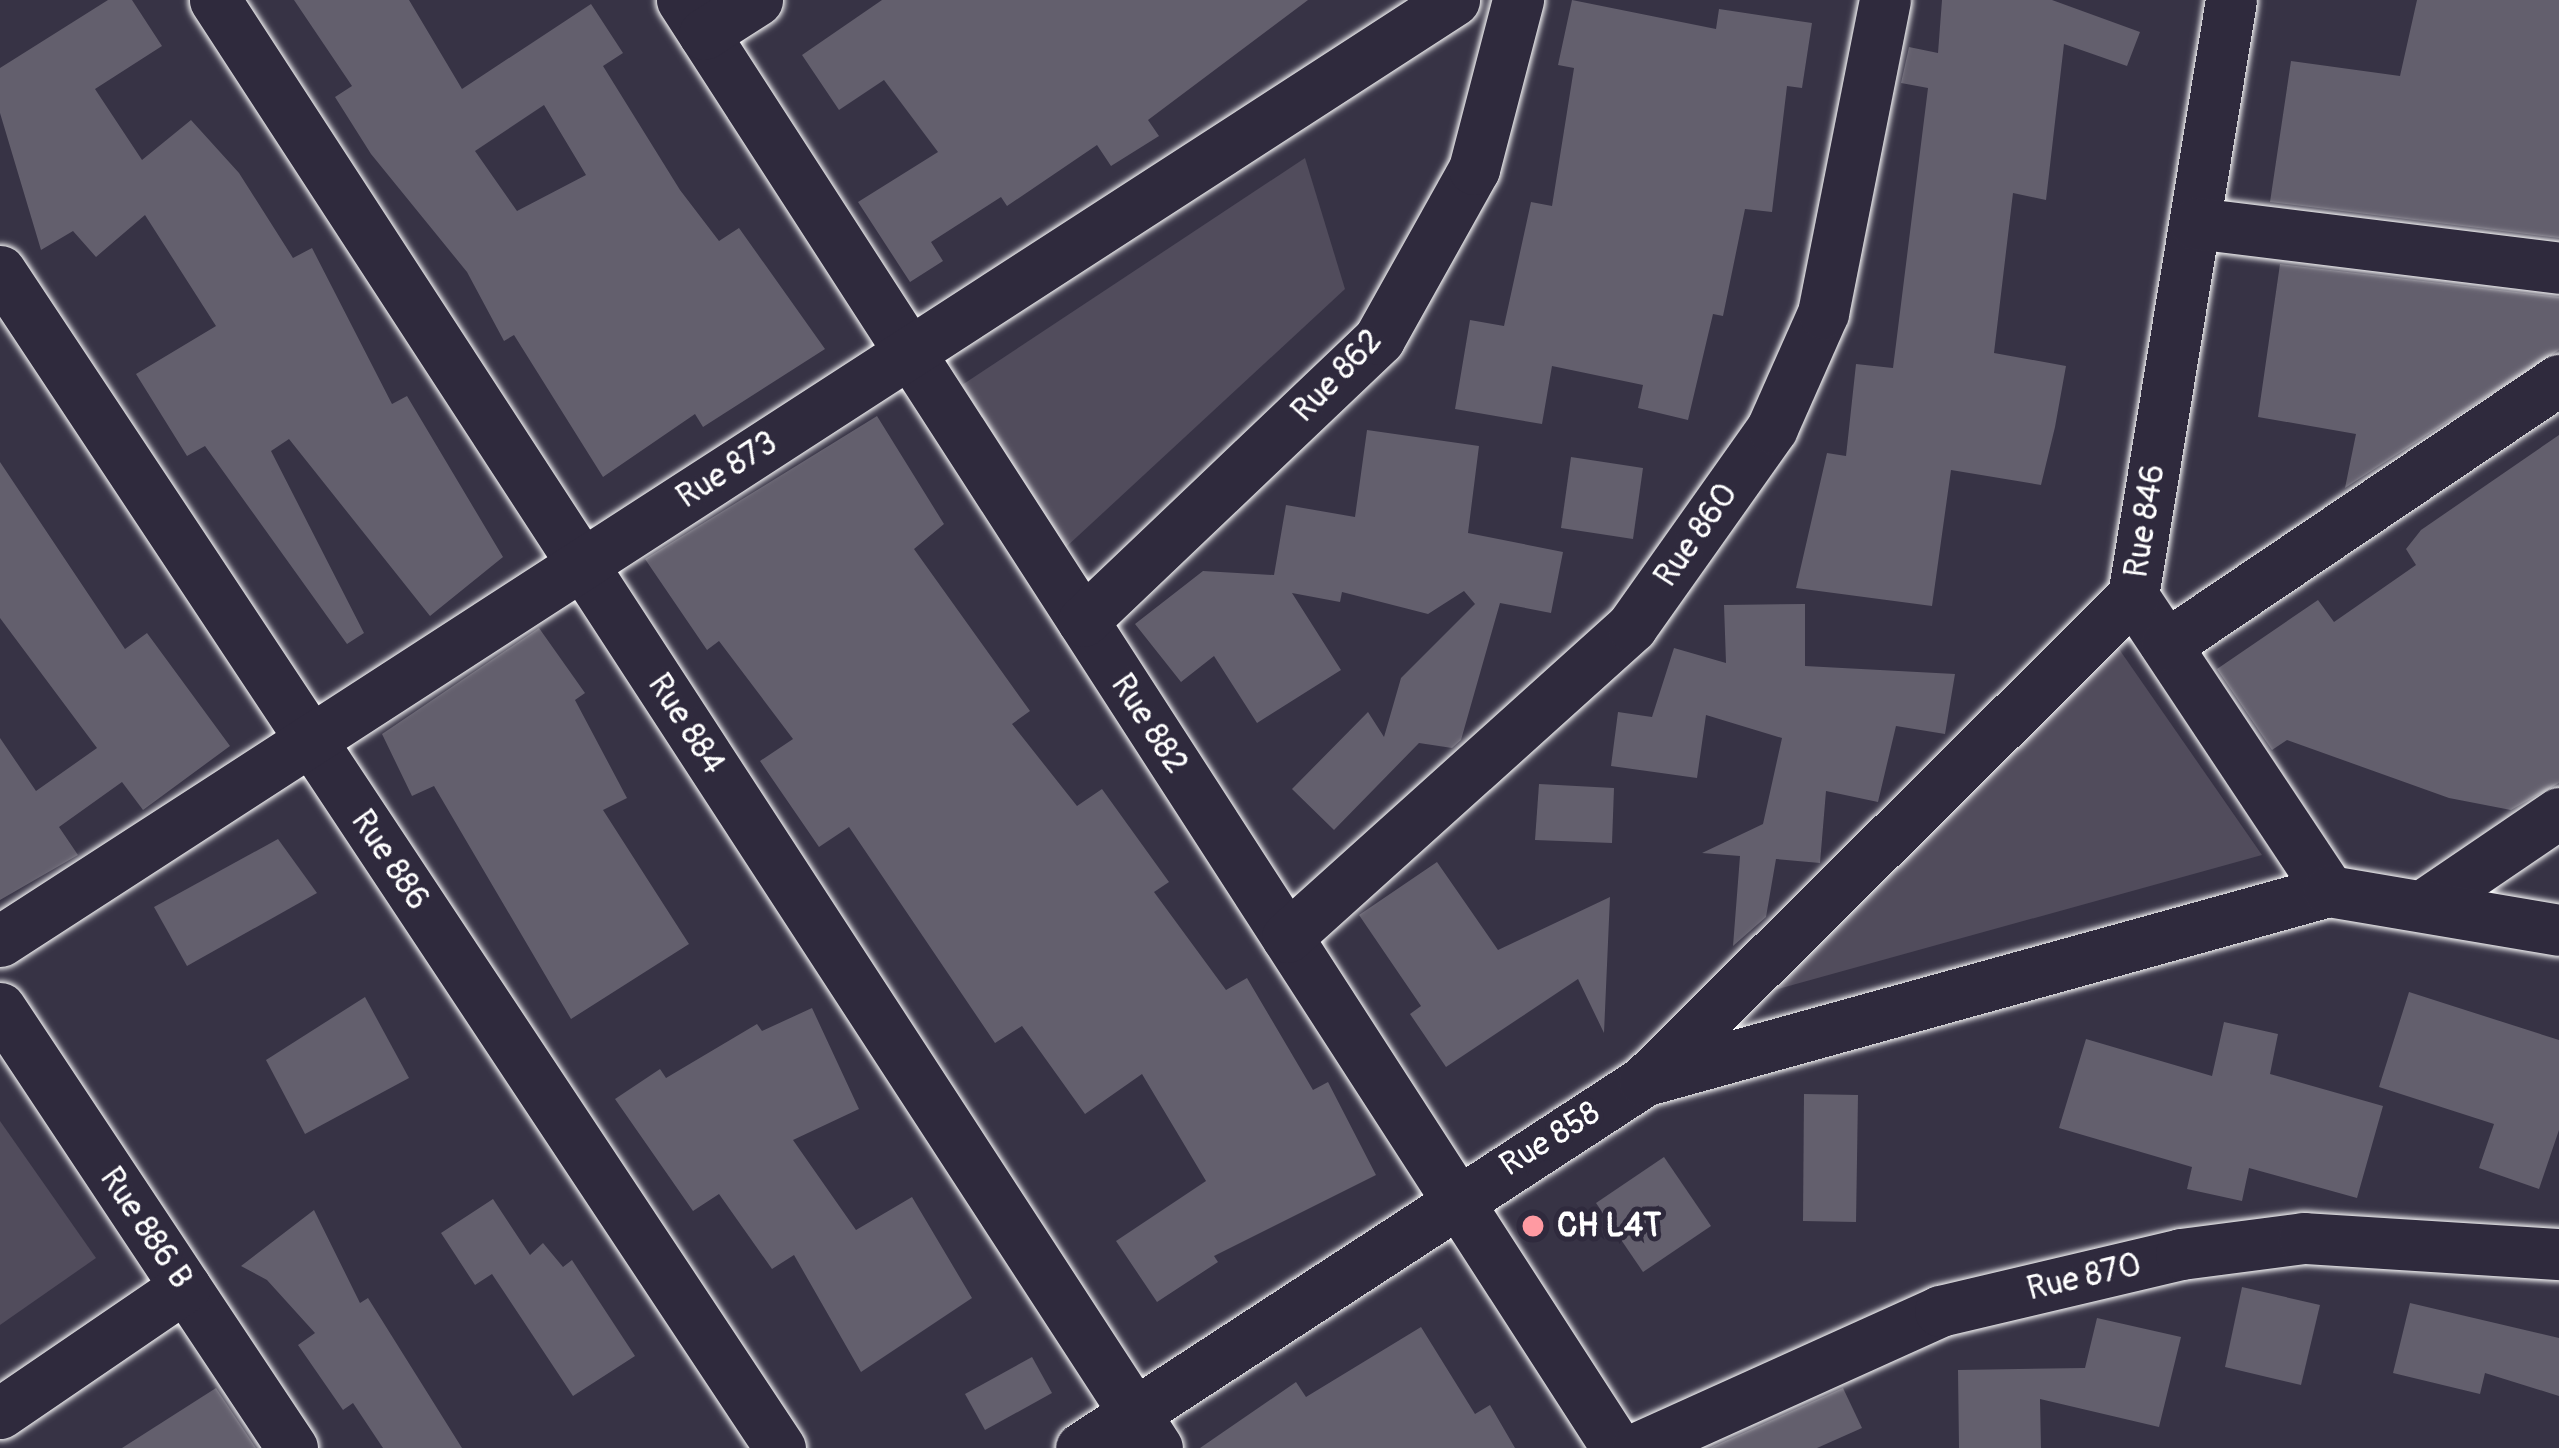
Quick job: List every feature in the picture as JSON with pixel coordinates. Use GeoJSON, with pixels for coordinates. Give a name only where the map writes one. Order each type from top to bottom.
{"type":"FeatureCollection","features":[{"type":"Feature","properties":{"kind":"street","name":"Rue 884"},"geometry":{"type":"LineString","coordinates":[[215,0],[1146,1430]]}},
{"type":"Feature","properties":{"kind":"street"},"geometry":{"type":"LineString","coordinates":[[693,17],[757,0]]}},
{"type":"Feature","properties":{"kind":"street","name":"Rue 873"},"geometry":{"type":"LineString","coordinates":[[0,941],[1454,0]]}},
{"type":"Feature","properties":{"kind":"street","name":"Rue 862"},"geometry":{"type":"LineString","coordinates":[[1083,621],[1379,339],[1474,169],[1518,0]]}},
{"type":"Feature","properties":{"kind":"street","name":"Rue 860"},"geometry":{"type":"LineString","coordinates":[[1287,937],[1632,626],[1772,428],[1823,314],[1886,0]]}},
{"type":"Feature","properties":{"kind":"street","name":"Rue 846"},"geometry":{"type":"LineString","coordinates":[[2231,0],[2133,596],[2329,892]]}},
{"type":"Feature","properties":{"kind":"street","name":"Rue 882"},"geometry":{"type":"LineString","coordinates":[[693,17],[1617,1448]]}},
{"type":"Feature","properties":{"kind":"street"},"geometry":{"type":"LineString","coordinates":[[2195,223],[2559,268]]}},
{"type":"Feature","properties":{"kind":"street","name":"Rue 886"},"geometry":{"type":"LineString","coordinates":[[0,271],[780,1448]]}},
{"type":"Feature","properties":{"kind":"street"},"geometry":{"type":"LineString","coordinates":[[2166,645],[2559,380]]}},
{"type":"Feature","properties":{"kind":"street"},"geometry":{"type":"LineString","coordinates":[[1644,1081],[2133,596]]}},
{"type":"Feature","properties":{"kind":"street"},"geometry":{"type":"LineString","coordinates":[[2425,904],[2559,813]]}},
{"type":"Feature","properties":{"kind":"street"},"geometry":{"type":"LineString","coordinates":[[1644,1081],[2329,892],[2425,904],[2559,930]]}},
{"type":"Feature","properties":{"kind":"street","name":"Rue 886 B"},"geometry":{"type":"LineString","coordinates":[[0,1008],[292,1448]]}},
{"type":"Feature","properties":{"kind":"street","name":"Rue 858"},"geometry":{"type":"LineString","coordinates":[[1081,1448],[1146,1430],[1455,1197],[1644,1081]]}},
{"type":"Feature","properties":{"kind":"street","name":"Rue 870"},"geometry":{"type":"LineString","coordinates":[[1637,1448],[1940,1311],[2181,1254],[2303,1238],[2559,1254]]}},
{"type":"Feature","properties":{"kind":"street"},"geometry":{"type":"LineString","coordinates":[[0,1412],[185,1287]]}},
{"type":"Feature","properties":{"kind":"shaded area"},"geometry":{"type":"Polygon","coordinates":[[[1305,158],[1345,289],[1065,548],[962,385],[1305,158]]]}},
{"type":"Feature","properties":{"kind":"shaded area"},"geometry":{"type":"Polygon","coordinates":[[[2103,626],[2262,855],[1720,1005],[2103,626]]]}},
{"type":"Feature","properties":{"kind":"shaded area"},"geometry":{"type":"Polygon","coordinates":[[[0,1121],[96,1258],[0,1325],[0,1121]]]}},
{"type":"Feature","properties":{"kind":"building"},"geometry":{"type":"Polygon","coordinates":[[[108,0],[132,0],[162,46],[95,89],[142,160],[191,120],[239,173],[293,258],[312,248],[392,404],[407,396],[503,557],[430,616],[289,439],[271,451],[364,633],[347,644],[205,446],[187,456],[136,374],[216,326],[145,215],[96,257],[73,231],[41,250],[0,113],[0,68],[108,0]]]}},
{"type":"Feature","properties":{"kind":"building"},"geometry":{"type":"Polygon","coordinates":[[[294,0],[409,0],[462,89],[591,4],[623,53],[603,66],[680,190],[719,241],[739,228],[825,349],[703,427],[695,414],[603,477],[514,335],[504,341],[467,272],[371,154],[335,97],[352,86],[294,0]],[[544,105],[475,151],[517,211],[586,175],[544,105]]]}},
{"type":"Feature","properties":{"kind":"building"},"geometry":{"type":"Polygon","coordinates":[[[882,0],[1308,0],[1148,120],[1159,136],[1111,166],[1097,145],[1007,206],[1001,197],[931,242],[943,261],[910,282],[858,202],[938,152],[884,80],[839,110],[802,55],[882,0]]]}},
{"type":"Feature","properties":{"kind":"building"},"geometry":{"type":"Polygon","coordinates":[[[1572,0],[1716,29],[1719,9],[1812,23],[1802,88],[1787,86],[1772,212],[1745,209],[1723,316],[1713,314],[1688,420],[1638,408],[1643,385],[1552,366],[1542,424],[1455,409],[1470,320],[1504,326],[1531,202],[1552,206],[1574,68],[1558,65],[1572,0]]]}},
{"type":"Feature","properties":{"kind":"building"},"geometry":{"type":"Polygon","coordinates":[[[1942,0],[2052,0],[2140,32],[2127,66],[2064,44],[2046,200],[2013,193],[1994,353],[2066,366],[2055,427],[2041,485],[1951,470],[1932,606],[1796,588],[1827,453],[1846,456],[1856,364],[1893,368],[1928,88],[1901,83],[1909,47],[1938,53],[1942,0]]]}},
{"type":"Feature","properties":{"kind":"building"},"geometry":{"type":"Polygon","coordinates":[[[2417,0],[2559,0],[2559,238],[2270,202],[2291,61],[2400,76],[2417,0]]]}},
{"type":"Feature","properties":{"kind":"building"},"geometry":{"type":"Polygon","coordinates":[[[2280,264],[2559,297],[2559,350],[2345,488],[2356,434],[2258,417],[2280,264]]]}},
{"type":"Feature","properties":{"kind":"building"},"geometry":{"type":"Polygon","coordinates":[[[877,416],[944,524],[914,549],[1030,711],[1012,724],[1077,806],[1102,789],[1169,882],[1154,892],[1226,990],[1247,978],[1313,1090],[1328,1082],[1376,1175],[1214,1256],[1218,1262],[1157,1302],[1116,1241],[1206,1181],[1142,1074],[1085,1114],[1022,1026],[995,1043],[849,827],[819,847],[760,761],[793,739],[719,641],[707,650],[645,559],[877,416]]]}},
{"type":"Feature","properties":{"kind":"building"},"geometry":{"type":"Polygon","coordinates":[[[1367,430],[1479,446],[1468,533],[1563,552],[1551,613],[1500,603],[1461,740],[1452,748],[1419,743],[1334,830],[1292,789],[1368,712],[1384,737],[1401,678],[1475,604],[1464,591],[1428,614],[1342,592],[1340,602],[1292,593],[1341,670],[1257,723],[1214,656],[1181,682],[1135,624],[1203,571],[1274,575],[1286,505],[1355,517],[1367,430]]]}},
{"type":"Feature","properties":{"kind":"building"},"geometry":{"type":"Polygon","coordinates":[[[2559,435],[2559,783],[2511,810],[2449,798],[2287,740],[2272,750],[2217,669],[2318,600],[2334,622],[2416,565],[2406,549],[2421,530],[2559,435]]]}},
{"type":"Feature","properties":{"kind":"building"},"geometry":{"type":"Polygon","coordinates":[[[1571,457],[1643,468],[1633,539],[1561,528],[1571,457]]]}},
{"type":"Feature","properties":{"kind":"building"},"geometry":{"type":"Polygon","coordinates":[[[0,462],[125,649],[147,633],[230,746],[143,810],[122,782],[59,827],[78,855],[0,900],[0,738],[36,791],[97,748],[0,618],[0,462]]]}},
{"type":"Feature","properties":{"kind":"building"},"geometry":{"type":"Polygon","coordinates":[[[1805,604],[1805,666],[1955,674],[1945,734],[1896,726],[1878,802],[1826,791],[1820,863],[1776,859],[1766,917],[1733,946],[1740,856],[1702,853],[1763,824],[1782,738],[1706,715],[1697,778],[1611,766],[1618,712],[1652,717],[1674,648],[1726,663],[1724,605],[1805,604]]]}},
{"type":"Feature","properties":{"kind":"building"},"geometry":{"type":"Polygon","coordinates":[[[539,628],[585,693],[575,700],[627,798],[603,810],[689,944],[571,1019],[434,786],[412,796],[382,734],[539,628]]]}},
{"type":"Feature","properties":{"kind":"building"},"geometry":{"type":"Polygon","coordinates":[[[1539,784],[1614,788],[1612,843],[1535,840],[1539,784]]]}},
{"type":"Feature","properties":{"kind":"building"},"geometry":{"type":"Polygon","coordinates":[[[278,839],[317,893],[187,966],[154,907],[278,839]]]}},
{"type":"Feature","properties":{"kind":"building"},"geometry":{"type":"Polygon","coordinates":[[[1437,862],[1498,950],[1610,897],[1604,1033],[1578,979],[1446,1067],[1410,1014],[1421,1006],[1359,915],[1437,862]]]}},
{"type":"Feature","properties":{"kind":"building"},"geometry":{"type":"Polygon","coordinates":[[[2409,992],[2559,1040],[2559,1130],[2539,1189],[2479,1168],[2494,1124],[2379,1087],[2409,992]]]}},
{"type":"Feature","properties":{"kind":"building"},"geometry":{"type":"Polygon","coordinates":[[[365,997],[409,1078],[305,1134],[266,1060],[365,997]]]}},
{"type":"Feature","properties":{"kind":"building"},"geometry":{"type":"Polygon","coordinates":[[[812,1008],[859,1109],[793,1140],[856,1230],[912,1197],[972,1298],[861,1372],[794,1255],[772,1269],[719,1194],[693,1211],[615,1099],[660,1069],[666,1078],[757,1024],[762,1031],[812,1008]]]}},
{"type":"Feature","properties":{"kind":"building"},"geometry":{"type":"Polygon","coordinates":[[[2224,1022],[2278,1034],[2270,1074],[2383,1106],[2357,1198],[2249,1168],[2242,1201],[2187,1189],[2192,1167],[2059,1128],[2086,1039],[2212,1076],[2224,1022]]]}},
{"type":"Feature","properties":{"kind":"building"},"geometry":{"type":"Polygon","coordinates":[[[1804,1094],[1858,1095],[1856,1222],[1803,1221],[1804,1094]]]}},
{"type":"Feature","properties":{"kind":"building"},"geometry":{"type":"Polygon","coordinates":[[[1664,1157],[1711,1226],[1643,1272],[1596,1203],[1664,1157]]]}},
{"type":"Feature","properties":{"kind":"building"},"geometry":{"type":"Polygon","coordinates":[[[493,1199],[530,1255],[543,1243],[563,1267],[572,1260],[635,1356],[573,1396],[492,1274],[475,1285],[441,1233],[493,1199]]]}},
{"type":"Feature","properties":{"kind":"building"},"geometry":{"type":"Polygon","coordinates":[[[314,1210],[360,1303],[368,1298],[462,1448],[383,1448],[353,1403],[343,1410],[298,1345],[315,1333],[267,1280],[241,1266],[314,1210]]]}},
{"type":"Feature","properties":{"kind":"building"},"geometry":{"type":"Polygon","coordinates":[[[2242,1287],[2320,1305],[2301,1385],[2225,1367],[2242,1287]]]}},
{"type":"Feature","properties":{"kind":"building"},"geometry":{"type":"Polygon","coordinates":[[[2410,1303],[2559,1338],[2559,1396],[2485,1373],[2480,1394],[2393,1373],[2410,1303]]]}},
{"type":"Feature","properties":{"kind":"building"},"geometry":{"type":"Polygon","coordinates":[[[2097,1318],[2181,1337],[2159,1427],[2040,1399],[2041,1448],[1959,1448],[1958,1370],[2085,1368],[2097,1318]]]}},
{"type":"Feature","properties":{"kind":"building"},"geometry":{"type":"Polygon","coordinates":[[[1421,1327],[1475,1414],[1490,1405],[1515,1448],[1200,1448],[1296,1382],[1306,1397],[1421,1327]]]}},
{"type":"Feature","properties":{"kind":"building"},"geometry":{"type":"Polygon","coordinates":[[[1032,1357],[1052,1393],[985,1430],[965,1394],[1032,1357]]]}},
{"type":"Feature","properties":{"kind":"building"},"geometry":{"type":"Polygon","coordinates":[[[216,1388],[256,1448],[122,1448],[216,1388]]]}},
{"type":"Feature","properties":{"kind":"building"},"geometry":{"type":"Polygon","coordinates":[[[1843,1388],[1862,1428],[1817,1448],[1710,1448],[1843,1388]]]}},
{"type":"Feature","properties":{"kind":"place","name":"CH L4T"},"geometry":{"type":"Point","coordinates":[1533,1226]}}]}
